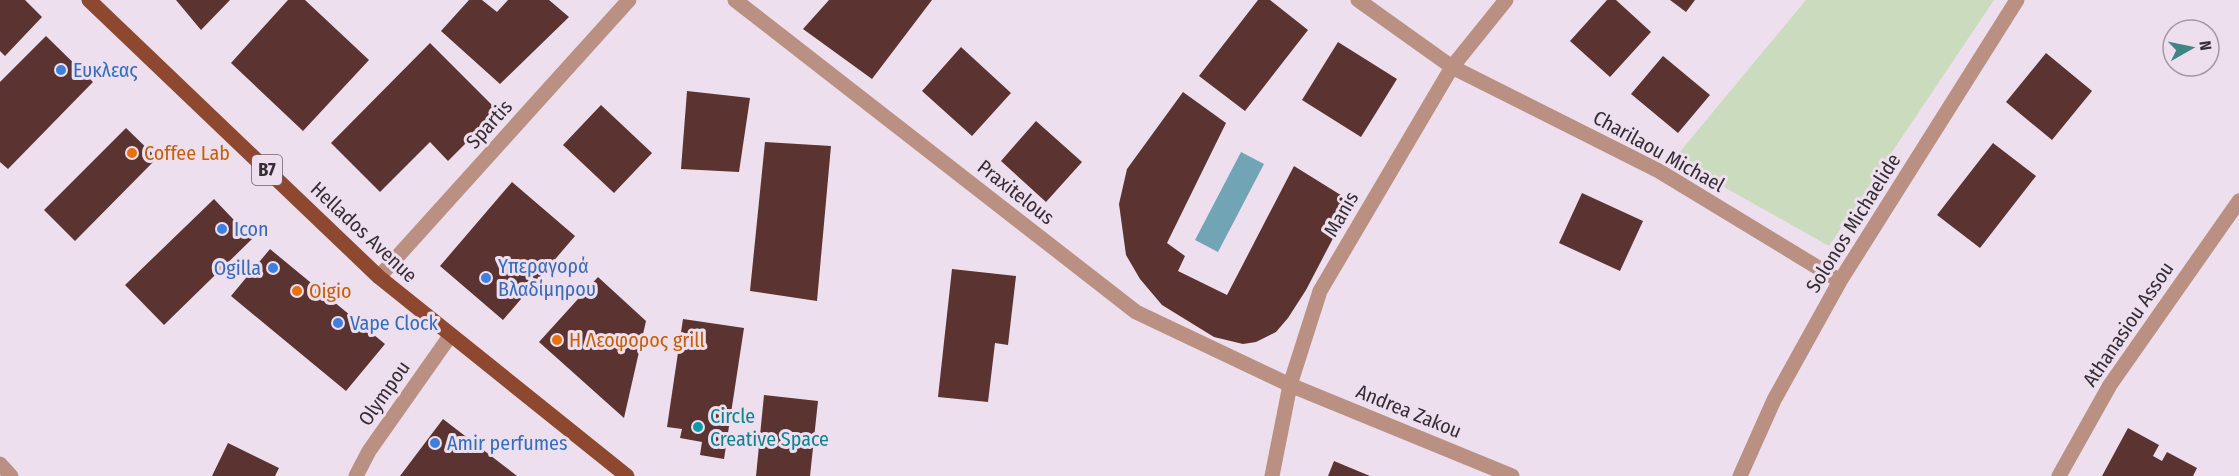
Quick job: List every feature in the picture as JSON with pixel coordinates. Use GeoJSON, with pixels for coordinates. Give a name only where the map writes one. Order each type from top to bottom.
{"type":"FeatureCollection","features":[{"type":"Feature","properties":{"kind":"main road","name":"Hellados Avenue"},"geometry":{"type":"LineString","coordinates":[[89,0],[379,277],[627,476]]}},
{"type":"Feature","properties":{"kind":"street","name":"Spartis"},"geometry":{"type":"LineString","coordinates":[[379,277],[629,0]]}},
{"type":"Feature","properties":{"kind":"street","name":"Praxitelous"},"geometry":{"type":"LineString","coordinates":[[735,0],[1136,312],[1290,385]]}},
{"type":"Feature","properties":{"kind":"street","name":"Charilaou Michael"},"geometry":{"type":"LineString","coordinates":[[1359,0],[1452,67],[1659,171],[1839,281]]}},
{"type":"Feature","properties":{"kind":"street","name":"Manis"},"geometry":{"type":"LineString","coordinates":[[1272,476],[1290,385],[1320,291],[1452,67],[1506,0]]}},
{"type":"Feature","properties":{"kind":"street","name":"Solonos Michaelide"},"geometry":{"type":"LineString","coordinates":[[1740,476],[1774,400],[1839,281],[2017,0]]}},
{"type":"Feature","properties":{"kind":"street","name":"Athanasiou Assou"},"geometry":{"type":"LineString","coordinates":[[2059,476],[2110,385],[2239,201]]}},
{"type":"Feature","properties":{"kind":"street","name":"Olympou"},"geometry":{"type":"LineString","coordinates":[[356,476],[369,452],[450,336]]}},
{"type":"Feature","properties":{"kind":"street","name":"Andrea Zakou"},"geometry":{"type":"LineString","coordinates":[[1290,385],[1512,476]]}},
{"type":"Feature","properties":{"kind":"street"},"geometry":{"type":"LineString","coordinates":[[0,464],[11,476]]}},
{"type":"Feature","properties":{"kind":"green space"},"geometry":{"type":"Polygon","coordinates":[[[1806,0],[1994,0],[1829,246],[1674,159],[1806,0]]]}},
{"type":"Feature","properties":{"kind":"water"},"geometry":{"type":"Polygon","coordinates":[[[1241,152],[1264,164],[1218,252],[1195,240],[1241,152]]]}},
{"type":"Feature","properties":{"kind":"building"},"geometry":{"type":"Polygon","coordinates":[[[0,0],[25,0],[42,17],[5,56],[0,51],[0,0]]]}},
{"type":"Feature","properties":{"kind":"building"},"geometry":{"type":"Polygon","coordinates":[[[176,0],[230,0],[201,30],[176,0]]]}},
{"type":"Feature","properties":{"kind":"building"},"geometry":{"type":"Polygon","coordinates":[[[288,0],[305,0],[369,60],[303,131],[231,63],[288,0]]]}},
{"type":"Feature","properties":{"kind":"building"},"geometry":{"type":"Polygon","coordinates":[[[469,0],[482,0],[497,12],[508,0],[549,0],[569,17],[500,84],[441,31],[469,0]]]}},
{"type":"Feature","properties":{"kind":"building"},"geometry":{"type":"Polygon","coordinates":[[[829,0],[932,0],[872,79],[803,29],[829,0]]]}},
{"type":"Feature","properties":{"kind":"building"},"geometry":{"type":"Polygon","coordinates":[[[1258,0],[1270,0],[1308,30],[1245,111],[1199,76],[1258,0]]]}},
{"type":"Feature","properties":{"kind":"building"},"geometry":{"type":"Polygon","coordinates":[[[1607,0],[1616,0],[1651,32],[1610,77],[1570,41],[1607,0]]]}},
{"type":"Feature","properties":{"kind":"building"},"geometry":{"type":"Polygon","coordinates":[[[1670,0],[1695,0],[1686,12],[1670,0]]]}},
{"type":"Feature","properties":{"kind":"building"},"geometry":{"type":"Polygon","coordinates":[[[46,36],[93,82],[8,169],[0,162],[0,82],[46,36]]]}},
{"type":"Feature","properties":{"kind":"building"},"geometry":{"type":"Polygon","coordinates":[[[1338,42],[1397,79],[1361,137],[1302,100],[1338,42]]]}},
{"type":"Feature","properties":{"kind":"building"},"geometry":{"type":"Polygon","coordinates":[[[430,43],[498,111],[448,161],[430,142],[380,192],[331,143],[430,43]]]}},
{"type":"Feature","properties":{"kind":"building"},"geometry":{"type":"Polygon","coordinates":[[[961,47],[1011,93],[972,136],[922,91],[961,47]]]}},
{"type":"Feature","properties":{"kind":"building"},"geometry":{"type":"Polygon","coordinates":[[[2046,53],[2092,91],[2052,140],[2006,102],[2046,53]]]}},
{"type":"Feature","properties":{"kind":"building"},"geometry":{"type":"Polygon","coordinates":[[[1663,56],[1710,95],[1678,133],[1631,94],[1663,56]]]}},
{"type":"Feature","properties":{"kind":"building"},"geometry":{"type":"Polygon","coordinates":[[[687,91],[750,98],[739,172],[681,169],[687,91]]]}},
{"type":"Feature","properties":{"kind":"building"},"geometry":{"type":"Polygon","coordinates":[[[1183,92],[1226,123],[1167,243],[1185,256],[1178,271],[1227,295],[1294,166],[1352,202],[1306,290],[1288,318],[1276,332],[1256,342],[1243,344],[1214,337],[1162,305],[1140,279],[1126,255],[1119,204],[1127,169],[1183,92]]]}},
{"type":"Feature","properties":{"kind":"building"},"geometry":{"type":"Polygon","coordinates":[[[601,105],[652,153],[614,193],[563,145],[601,105]]]}},
{"type":"Feature","properties":{"kind":"building"},"geometry":{"type":"Polygon","coordinates":[[[1036,121],[1082,162],[1046,202],[1001,161],[1036,121]]]}},
{"type":"Feature","properties":{"kind":"building"},"geometry":{"type":"Polygon","coordinates":[[[126,128],[157,158],[75,241],[44,210],[126,128]]]}},
{"type":"Feature","properties":{"kind":"building"},"geometry":{"type":"Polygon","coordinates":[[[765,142],[831,146],[817,301],[750,291],[765,142]]]}},
{"type":"Feature","properties":{"kind":"building"},"geometry":{"type":"Polygon","coordinates":[[[1993,143],[2036,176],[1980,248],[1937,215],[1993,143]]]}},
{"type":"Feature","properties":{"kind":"building"},"geometry":{"type":"Polygon","coordinates":[[[512,182],[575,236],[503,320],[440,266],[512,182]]]}},
{"type":"Feature","properties":{"kind":"building"},"geometry":{"type":"Polygon","coordinates":[[[1582,193],[1643,221],[1620,271],[1559,243],[1582,193]]]}},
{"type":"Feature","properties":{"kind":"building"},"geometry":{"type":"Polygon","coordinates":[[[214,199],[252,239],[164,325],[125,285],[214,199]]]}},
{"type":"Feature","properties":{"kind":"building"},"geometry":{"type":"Polygon","coordinates":[[[270,249],[385,344],[346,391],[231,296],[270,249]]]}},
{"type":"Feature","properties":{"kind":"building"},"geometry":{"type":"Polygon","coordinates":[[[952,269],[1016,276],[1008,345],[995,343],[988,402],[938,397],[952,269]]]}},
{"type":"Feature","properties":{"kind":"building"},"geometry":{"type":"Polygon","coordinates":[[[598,277],[646,321],[624,418],[539,342],[598,277]]]}},
{"type":"Feature","properties":{"kind":"building"},"geometry":{"type":"Polygon","coordinates":[[[683,319],[744,328],[724,459],[700,455],[702,442],[680,438],[682,429],[667,427],[683,319]]]}},
{"type":"Feature","properties":{"kind":"building"},"geometry":{"type":"Polygon","coordinates":[[[764,395],[818,401],[810,476],[756,476],[764,395]]]}},
{"type":"Feature","properties":{"kind":"building"},"geometry":{"type":"Polygon","coordinates":[[[443,419],[517,476],[400,476],[443,419]]]}},
{"type":"Feature","properties":{"kind":"building"},"geometry":{"type":"Polygon","coordinates":[[[2128,428],[2159,445],[2153,456],[2162,461],[2167,452],[2197,468],[2193,476],[2102,476],[2128,428]]]}},
{"type":"Feature","properties":{"kind":"building"},"geometry":{"type":"Polygon","coordinates":[[[228,443],[279,468],[275,476],[212,476],[228,443]]]}},
{"type":"Feature","properties":{"kind":"building"},"geometry":{"type":"Polygon","coordinates":[[[1334,461],[1370,476],[1328,476],[1334,461]]]}},
{"type":"Feature","properties":{"kind":"place","name":"Ευκλεας"},"geometry":{"type":"Point","coordinates":[61,70]}},
{"type":"Feature","properties":{"kind":"place","name":"Coffee Lab"},"geometry":{"type":"Point","coordinates":[132,153]}},
{"type":"Feature","properties":{"kind":"place","name":"Icon"},"geometry":{"type":"Point","coordinates":[222,229]}},
{"type":"Feature","properties":{"kind":"place","name":"Ogilla"},"geometry":{"type":"Point","coordinates":[273,268]}},
{"type":"Feature","properties":{"kind":"place","name":"Υπεραγορά Βλαδίμηρου"},"geometry":{"type":"Point","coordinates":[486,278]}},
{"type":"Feature","properties":{"kind":"place","name":"Oigio"},"geometry":{"type":"Point","coordinates":[297,291]}},
{"type":"Feature","properties":{"kind":"place","name":"Vape Clock"},"geometry":{"type":"Point","coordinates":[338,323]}},
{"type":"Feature","properties":{"kind":"place","name":"Η Λεοφορος grill"},"geometry":{"type":"Point","coordinates":[557,340]}},
{"type":"Feature","properties":{"kind":"place","name":"Circle Creative Space"},"geometry":{"type":"Point","coordinates":[698,427]}},
{"type":"Feature","properties":{"kind":"place","name":"Amir perfumes"},"geometry":{"type":"Point","coordinates":[435,443]}}]}
